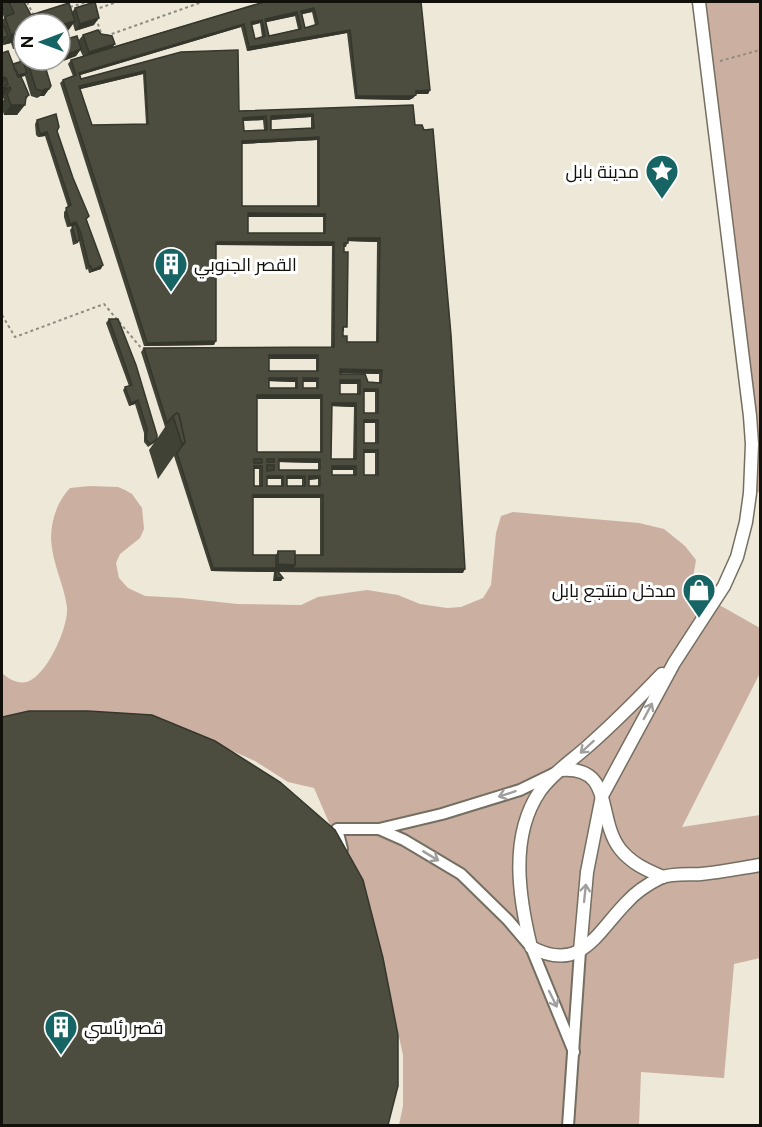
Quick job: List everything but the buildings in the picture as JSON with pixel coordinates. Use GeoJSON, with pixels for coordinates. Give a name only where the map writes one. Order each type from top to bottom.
{"type":"FeatureCollection","features":[{"type":"Feature","properties":{"kind":"street"},"geometry":{"type":"LineString","coordinates":[[568,1125],[587,872],[602,796],[674,663],[731,572],[741,540],[750,493],[752,444],[750,416],[699,2]]}},
{"type":"Feature","properties":{"kind":"street"},"geometry":{"type":"LineString","coordinates":[[574,1052],[531,947],[521,896],[520,851],[532,808],[541,791],[674,663]]}},
{"type":"Feature","properties":{"kind":"street"},"geometry":{"type":"LineString","coordinates":[[325,826],[337,829],[379,829],[484,801],[520,790],[561,770],[576,769],[589,774],[598,784],[611,834],[620,849],[634,863],[663,877]]}},
{"type":"Feature","properties":{"kind":"street"},"geometry":{"type":"LineString","coordinates":[[337,829],[345,861]]}},
{"type":"Feature","properties":{"kind":"street"},"geometry":{"type":"LineString","coordinates":[[379,829],[404,840],[461,874],[487,897],[531,947],[548,954],[558,955],[580,951],[593,942],[637,893],[663,877],[760,865]]}},
{"type":"Feature","properties":{"kind":"path"},"geometry":{"type":"LineString","coordinates":[[66,8],[87,2]]}},
{"type":"Feature","properties":{"kind":"path"},"geometry":{"type":"LineString","coordinates":[[117,2],[94,9],[102,37],[202,2]]}},
{"type":"Feature","properties":{"kind":"path"},"geometry":{"type":"LineString","coordinates":[[708,64],[760,50]]}},
{"type":"Feature","properties":{"kind":"path"},"geometry":{"type":"LineString","coordinates":[[2,315],[15,338],[104,303],[142,349],[145,349]]}},
{"type":"Feature","properties":{"kind":"shaded area"},"geometry":{"type":"Polygon","coordinates":[[[699,2],[760,2],[760,492],[750,493],[751,471],[699,2]]]}},
{"type":"Feature","properties":{"kind":"shaded area"},"geometry":{"type":"Polygon","coordinates":[[[118,487],[132,494],[142,508],[144,529],[140,538],[120,554],[116,563],[119,578],[128,588],[145,596],[237,604],[301,605],[318,597],[367,590],[398,595],[420,604],[447,608],[461,607],[483,598],[491,585],[496,533],[501,516],[513,512],[639,523],[664,529],[685,546],[696,560],[691,589],[760,628],[760,673],[682,827],[760,815],[760,958],[734,964],[724,1078],[641,1072],[639,1125],[399,1125],[403,1106],[403,1055],[393,1010],[361,896],[314,788],[288,782],[255,761],[190,732],[2,725],[2,673],[20,682],[27,682],[35,678],[49,661],[60,637],[67,615],[67,607],[52,548],[52,525],[58,505],[65,493],[70,488],[118,487]]]}},
{"type":"Feature","properties":{"kind":"place","name":"مدينة بابل"},"geometry":{"type":"Point","coordinates":[662,200]}},
{"type":"Feature","properties":{"kind":"place","name":"القصر الجنوبي"},"geometry":{"type":"Point","coordinates":[171,293]}},
{"type":"Feature","properties":{"kind":"place","name":"مدخل منتجع بابل"},"geometry":{"type":"Point","coordinates":[699,619]}},
{"type":"Feature","properties":{"kind":"place","name":"قصر رئاسي"},"geometry":{"type":"Point","coordinates":[61,1056]}}]}
